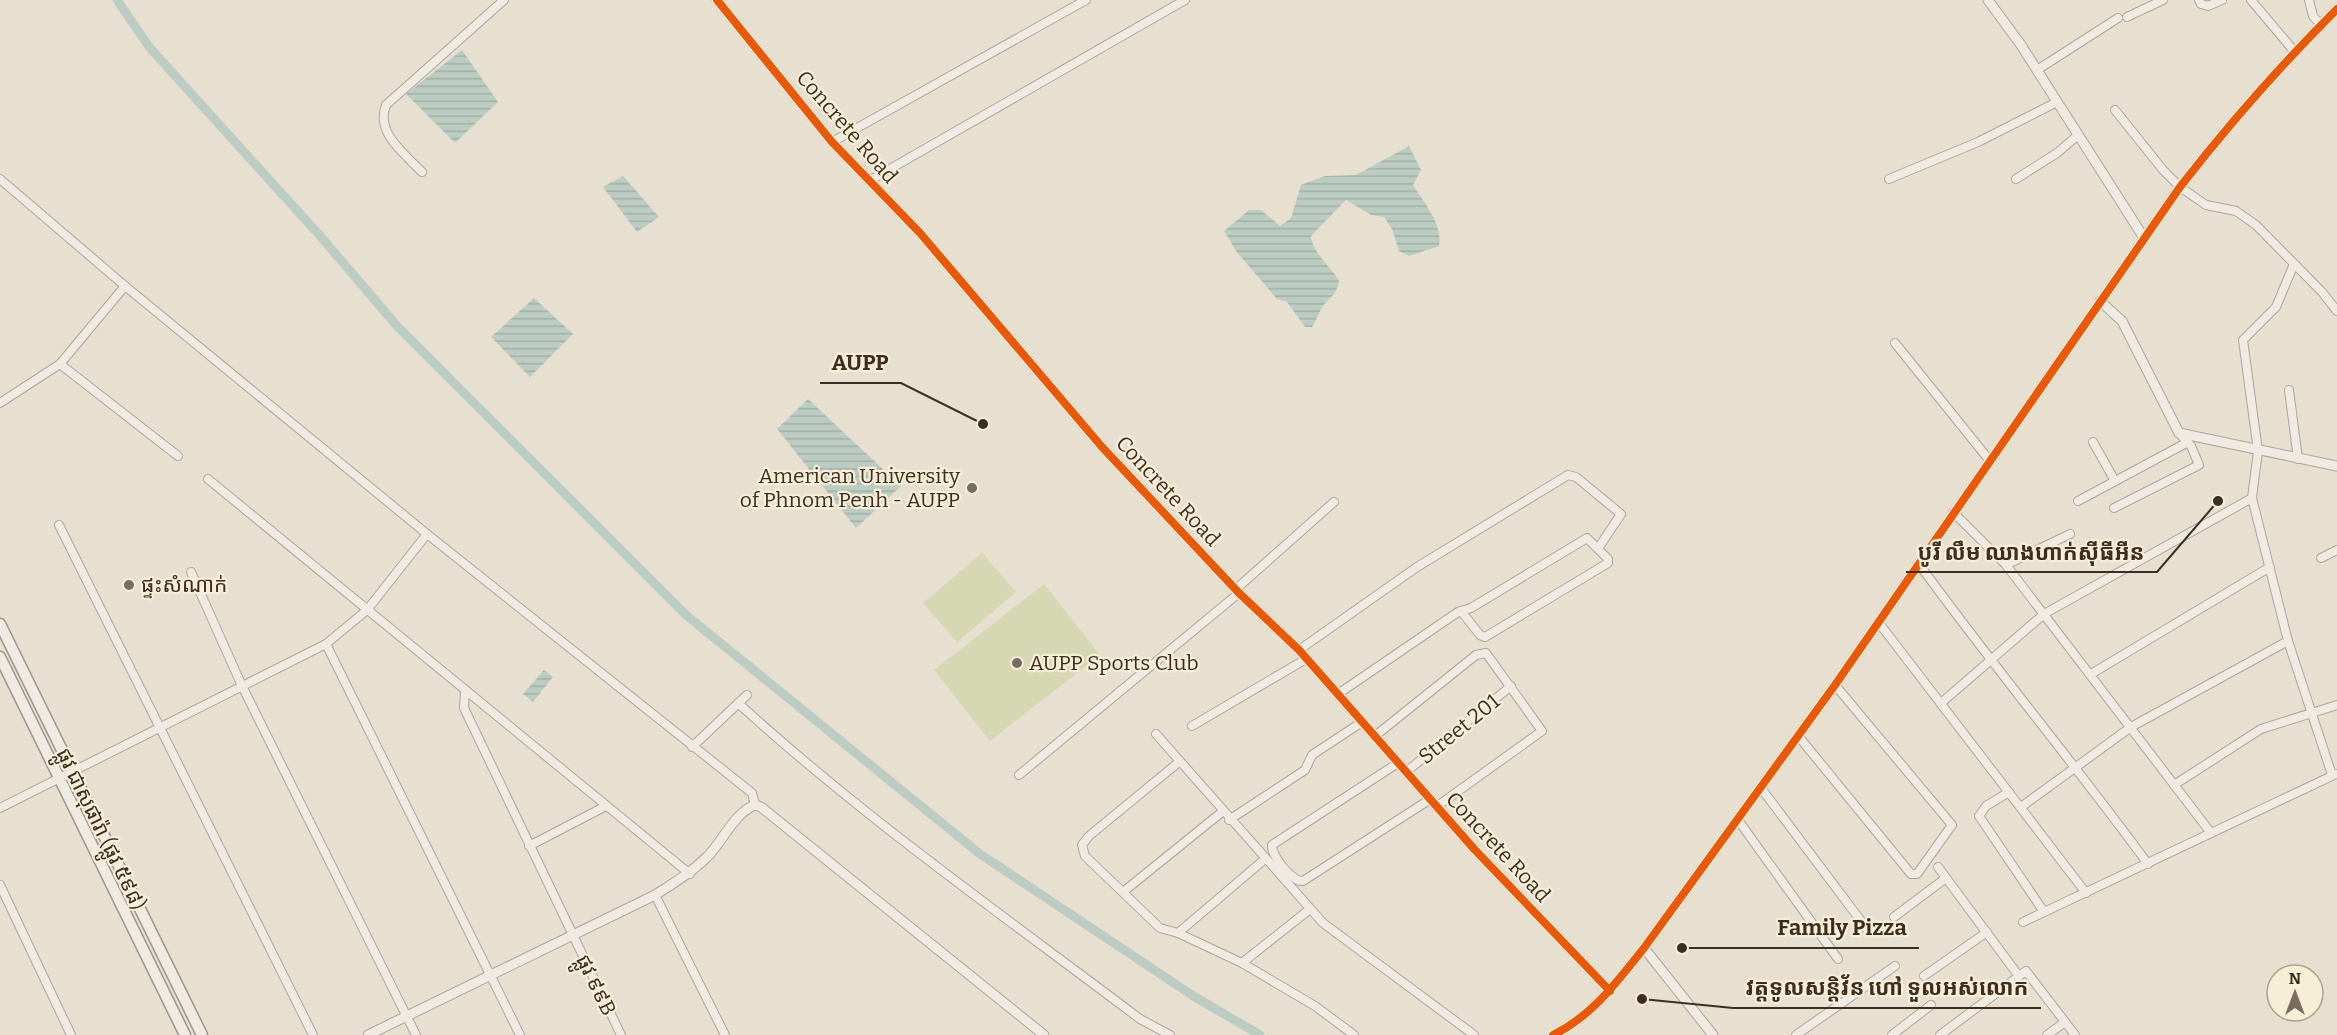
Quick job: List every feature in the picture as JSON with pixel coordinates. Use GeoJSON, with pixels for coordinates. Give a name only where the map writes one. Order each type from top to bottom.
{"type":"FeatureCollection","features":[{"type":"Feature","properties":{"kind":"main road","name":"ផ្លូវ ជាសុផារ៉ា (ផ្លូវ ៥៩៨)"},"geometry":{"type":"LineString","coordinates":[[0,624],[202,1035]]}},
{"type":"Feature","properties":{"kind":"main road","name":"ផ្លូវ ជាសុផារ៉ា (ផ្លូវ ៥៩៨)"},"geometry":{"type":"LineString","coordinates":[[0,657],[185,1035]]}},
{"type":"Feature","properties":{"kind":"street"},"geometry":{"type":"LineString","coordinates":[[422,172],[389,137],[382,123],[386,105],[504,0]]}},
{"type":"Feature","properties":{"kind":"street","name":"Concrete Road"},"geometry":{"type":"LineString","coordinates":[[717,0],[832,142],[920,233],[1102,447],[1237,591],[1299,650],[1432,804],[1610,991]]}},
{"type":"Feature","properties":{"kind":"street"},"geometry":{"type":"LineString","coordinates":[[832,142],[1086,0]]}},
{"type":"Feature","properties":{"kind":"street"},"geometry":{"type":"LineString","coordinates":[[869,181],[1185,0]]}},
{"type":"Feature","properties":{"kind":"street"},"geometry":{"type":"LineString","coordinates":[[1988,0],[2037,70],[2144,238]]}},
{"type":"Feature","properties":{"kind":"street"},"geometry":{"type":"LineString","coordinates":[[2127,17],[2163,0]]}},
{"type":"Feature","properties":{"kind":"street"},"geometry":{"type":"LineString","coordinates":[[2199,0],[2201,4],[2208,6],[2222,0]]}},
{"type":"Feature","properties":{"kind":"street"},"geometry":{"type":"LineString","coordinates":[[2251,0],[2294,51]]}},
{"type":"Feature","properties":{"kind":"street"},"geometry":{"type":"LineString","coordinates":[[2309,0],[2313,16],[2320,25]]}},
{"type":"Feature","properties":{"kind":"street"},"geometry":{"type":"LineString","coordinates":[[1553,1035],[1576,1023],[1610,991],[1644,948],[1799,737],[2180,187],[2224,131],[2294,51],[2337,9]]}},
{"type":"Feature","properties":{"kind":"street"},"geometry":{"type":"LineString","coordinates":[[2037,70],[2118,18]]}},
{"type":"Feature","properties":{"kind":"street"},"geometry":{"type":"LineString","coordinates":[[1889,179],[2007,129],[2057,102]]}},
{"type":"Feature","properties":{"kind":"street"},"geometry":{"type":"LineString","coordinates":[[2115,110],[2163,170],[2180,187],[2206,205],[2236,212],[2256,225],[2337,311]]}},
{"type":"Feature","properties":{"kind":"street"},"geometry":{"type":"LineString","coordinates":[[2016,179],[2057,153],[2078,135]]}},
{"type":"Feature","properties":{"kind":"street"},"geometry":{"type":"LineString","coordinates":[[0,179],[125,286],[427,534],[752,793],[755,805],[779,821],[1044,1035]]}},
{"type":"Feature","properties":{"kind":"street"},"geometry":{"type":"LineString","coordinates":[[2023,922],[2335,774],[2289,641],[2252,498],[2258,451],[2243,340],[2276,307],[2294,264]]}},
{"type":"Feature","properties":{"kind":"street"},"geometry":{"type":"LineString","coordinates":[[0,403],[60,364],[125,286]]}},
{"type":"Feature","properties":{"kind":"street"},"geometry":{"type":"LineString","coordinates":[[2100,301],[2122,321],[2179,433],[2188,442],[2199,463],[2196,468],[2114,508]]}},
{"type":"Feature","properties":{"kind":"street"},"geometry":{"type":"LineString","coordinates":[[1895,344],[1990,460]]}},
{"type":"Feature","properties":{"kind":"street"},"geometry":{"type":"LineString","coordinates":[[60,364],[178,456]]}},
{"type":"Feature","properties":{"kind":"street"},"geometry":{"type":"LineString","coordinates":[[2289,390],[2298,459]]}},
{"type":"Feature","properties":{"kind":"street"},"geometry":{"type":"LineString","coordinates":[[2179,433],[2337,466]]}},
{"type":"Feature","properties":{"kind":"street"},"geometry":{"type":"LineString","coordinates":[[2093,442],[2115,481]]}},
{"type":"Feature","properties":{"kind":"street"},"geometry":{"type":"LineString","coordinates":[[2078,501],[2188,442]]}},
{"type":"Feature","properties":{"kind":"street"},"geometry":{"type":"LineString","coordinates":[[1299,650],[1417,567],[1568,475],[1576,477],[1621,514],[1599,548]]}},
{"type":"Feature","properties":{"kind":"street"},"geometry":{"type":"LineString","coordinates":[[207,479],[690,874]]}},
{"type":"Feature","properties":{"kind":"street"},"geometry":{"type":"LineString","coordinates":[[1941,703],[1988,660],[2044,614],[2252,498]]}},
{"type":"Feature","properties":{"kind":"street"},"geometry":{"type":"LineString","coordinates":[[1019,775],[1237,591],[1334,502]]}},
{"type":"Feature","properties":{"kind":"street"},"geometry":{"type":"LineString","coordinates":[[1953,512],[2006,565],[2211,833]]}},
{"type":"Feature","properties":{"kind":"street"},"geometry":{"type":"LineString","coordinates":[[59,525],[313,1035]]}},
{"type":"Feature","properties":{"kind":"street"},"geometry":{"type":"LineString","coordinates":[[0,808],[326,644],[367,610],[427,534]]}},
{"type":"Feature","properties":{"kind":"street"},"geometry":{"type":"LineString","coordinates":[[2006,565],[2070,534]]}},
{"type":"Feature","properties":{"kind":"street"},"geometry":{"type":"LineString","coordinates":[[1338,694],[1461,611],[1587,538],[1607,556],[1608,563],[1485,637],[1480,635],[1461,611]]}},
{"type":"Feature","properties":{"kind":"street"},"geometry":{"type":"LineString","coordinates":[[2321,558],[2337,550]]}},
{"type":"Feature","properties":{"kind":"street"},"geometry":{"type":"LineString","coordinates":[[1919,564],[1988,660],[2077,767],[2148,864]]}},
{"type":"Feature","properties":{"kind":"street"},"geometry":{"type":"LineString","coordinates":[[2091,674],[2270,567]]}},
{"type":"Feature","properties":{"kind":"street"},"geometry":{"type":"LineString","coordinates":[[190,572],[242,686],[416,1035]]}},
{"type":"Feature","properties":{"kind":"street"},"geometry":{"type":"LineString","coordinates":[[1879,623],[2086,893]]}},
{"type":"Feature","properties":{"kind":"street"},"geometry":{"type":"LineString","coordinates":[[2021,807],[2131,727],[2289,641]]}},
{"type":"Feature","properties":{"kind":"street"},"geometry":{"type":"LineString","coordinates":[[326,644],[520,1035]]}},
{"type":"Feature","properties":{"kind":"street"},"geometry":{"type":"LineString","coordinates":[[1375,736],[1480,652],[1486,653],[1511,686],[1540,725],[1541,734],[1432,804],[1303,881],[1295,879],[1272,851],[1272,845],[1398,763]]}},
{"type":"Feature","properties":{"kind":"street"},"geometry":{"type":"LineString","coordinates":[[1192,726],[1306,659]]}},
{"type":"Feature","properties":{"kind":"street"},"geometry":{"type":"LineString","coordinates":[[1799,737],[1911,874],[1917,874],[1952,825],[1835,685]]}},
{"type":"Feature","properties":{"kind":"street","name":"Street 201"},"geometry":{"type":"LineString","coordinates":[[1406,772],[1511,686]]}},
{"type":"Feature","properties":{"kind":"street","name":"ផ្លូវ ៩៩B"},"geometry":{"type":"LineString","coordinates":[[465,690],[464,708],[621,1035]]}},
{"type":"Feature","properties":{"kind":"street"},"geometry":{"type":"LineString","coordinates":[[692,747],[747,695]]}},
{"type":"Feature","properties":{"kind":"street"},"geometry":{"type":"LineString","coordinates":[[738,703],[773,735],[890,830],[1140,1019],[1170,1035]]}},
{"type":"Feature","properties":{"kind":"street"},"geometry":{"type":"LineString","coordinates":[[2174,785],[2260,729],[2337,705]]}},
{"type":"Feature","properties":{"kind":"street"},"geometry":{"type":"LineString","coordinates":[[1229,820],[1305,770],[1312,755],[1362,722]]}},
{"type":"Feature","properties":{"kind":"street"},"geometry":{"type":"LineString","coordinates":[[1156,734],[1229,820],[1310,909],[1336,934],[1474,1035]]}},
{"type":"Feature","properties":{"kind":"street"},"geometry":{"type":"LineString","coordinates":[[1179,762],[1089,836],[1082,846],[1085,856],[1160,928],[1178,933],[1242,963],[1315,1006],[1354,1035]]}},
{"type":"Feature","properties":{"kind":"street"},"geometry":{"type":"LineString","coordinates":[[1761,788],[1867,928]]}},
{"type":"Feature","properties":{"kind":"street"},"geometry":{"type":"LineString","coordinates":[[2009,792],[1986,806],[1979,816],[2044,912]]}},
{"type":"Feature","properties":{"kind":"street"},"geometry":{"type":"LineString","coordinates":[[368,1035],[655,895],[690,874],[710,855],[741,815],[755,805]]}},
{"type":"Feature","properties":{"kind":"street"},"geometry":{"type":"LineString","coordinates":[[529,846],[606,806]]}},
{"type":"Feature","properties":{"kind":"street"},"geometry":{"type":"LineString","coordinates":[[1123,892],[1222,812]]}},
{"type":"Feature","properties":{"kind":"street"},"geometry":{"type":"LineString","coordinates":[[1738,820],[1838,959]]}},
{"type":"Feature","properties":{"kind":"street"},"geometry":{"type":"LineString","coordinates":[[1178,933],[1265,860]]}},
{"type":"Feature","properties":{"kind":"street"},"geometry":{"type":"LineString","coordinates":[[1938,867],[2018,975]]}},
{"type":"Feature","properties":{"kind":"street"},"geometry":{"type":"LineString","coordinates":[[1894,917],[1946,878]]}},
{"type":"Feature","properties":{"kind":"street"},"geometry":{"type":"LineString","coordinates":[[0,885],[71,1035]]}},
{"type":"Feature","properties":{"kind":"street"},"geometry":{"type":"LineString","coordinates":[[655,895],[725,1035]]}},
{"type":"Feature","properties":{"kind":"street"},"geometry":{"type":"LineString","coordinates":[[1242,963],[1310,909]]}},
{"type":"Feature","properties":{"kind":"street"},"geometry":{"type":"LineString","coordinates":[[1924,976],[1987,932]]}},
{"type":"Feature","properties":{"kind":"street"},"geometry":{"type":"LineString","coordinates":[[1644,948],[1713,1035]]}},
{"type":"Feature","properties":{"kind":"street"},"geometry":{"type":"LineString","coordinates":[[1796,1035],[1895,966]]}},
{"type":"Feature","properties":{"kind":"street"},"geometry":{"type":"LineString","coordinates":[[1940,1035],[2026,971],[2074,1035]]}},
{"type":"Feature","properties":{"kind":"street"},"geometry":{"type":"LineString","coordinates":[[1892,1035],[1931,1005]]}},
{"type":"Feature","properties":{"kind":"street"},"geometry":{"type":"LineString","coordinates":[[2047,1035],[2065,1022]]}},
{"type":"Feature","properties":{"kind":"green space"},"geometry":{"type":"Polygon","coordinates":[[[982,553],[1016,592],[957,642],[923,603],[982,553]]]}},
{"type":"Feature","properties":{"kind":"green space","name":"AUPP Sports Club"},"geometry":{"type":"Polygon","coordinates":[[[1044,584],[1100,655],[990,741],[934,670],[1044,584]]]}},
{"type":"Feature","properties":{"kind":"shaded area"},"geometry":{"type":"Polygon","coordinates":[[[462,50],[498,102],[455,143],[406,94],[462,50]]]}},
{"type":"Feature","properties":{"kind":"shaded area"},"geometry":{"type":"Polygon","coordinates":[[[1409,146],[1421,170],[1413,185],[1435,222],[1439,246],[1409,256],[1399,251],[1392,229],[1384,217],[1371,215],[1346,200],[1311,236],[1318,254],[1339,281],[1335,293],[1322,307],[1312,327],[1305,327],[1287,302],[1277,299],[1236,251],[1224,231],[1249,210],[1261,210],[1280,226],[1291,218],[1301,185],[1325,176],[1356,175],[1409,146]]]}},
{"type":"Feature","properties":{"kind":"shaded area"},"geometry":{"type":"Polygon","coordinates":[[[623,176],[659,217],[637,232],[603,187],[623,176]]]}},
{"type":"Feature","properties":{"kind":"shaded area"},"geometry":{"type":"Polygon","coordinates":[[[534,298],[573,334],[530,377],[491,337],[534,298]]]}},
{"type":"Feature","properties":{"kind":"shaded area"},"geometry":{"type":"Polygon","coordinates":[[[808,399],[901,486],[856,528],[777,429],[808,399]]]}},
{"type":"Feature","properties":{"kind":"shaded area"},"geometry":{"type":"Polygon","coordinates":[[[544,670],[553,677],[533,702],[523,694],[544,670]]]}},
{"type":"Feature","properties":{"kind":"waterway"},"geometry":{"type":"LineString","coordinates":[[117,0],[150,48],[322,238],[397,326],[686,615],[980,854],[1195,997],[1260,1035]]}},
{"type":"Feature","properties":{"kind":"cycle path"},"geometry":{"type":"LineString","coordinates":[[717,0],[832,142],[920,233],[1102,447],[1239,593],[1299,650],[1475,850],[1610,991]]}},
{"type":"Feature","properties":{"kind":"cycle path"},"geometry":{"type":"LineString","coordinates":[[1553,1035],[1592,1008],[1644,948],[1835,685],[2180,187],[2256,95],[2337,9]]}},
{"type":"Feature","properties":{"kind":"place","name":"AUPP"},"geometry":{"type":"Point","coordinates":[983,424]}},
{"type":"Feature","properties":{"kind":"place","name":"American University of Phnom Penh - AUPP"},"geometry":{"type":"Point","coordinates":[972,488]}},
{"type":"Feature","properties":{"kind":"place","name":"បូរី លឹម ឈាងហាក់សុីធីអីន"},"geometry":{"type":"Point","coordinates":[2218,501]}},
{"type":"Feature","properties":{"kind":"place","name":"ផ្ទះសំណាក់"},"geometry":{"type":"Point","coordinates":[129,585]}},
{"type":"Feature","properties":{"kind":"place","name":"AUPP Sports Club"},"geometry":{"type":"Point","coordinates":[1017,663]}},
{"type":"Feature","properties":{"kind":"place","name":"Family Pizza"},"geometry":{"type":"Point","coordinates":[1682,948]}},
{"type":"Feature","properties":{"kind":"place","name":"វត្តទូលសន្តិវ័ន ហៅ ទួលអស់លោក"},"geometry":{"type":"Point","coordinates":[1642,999]}}]}
